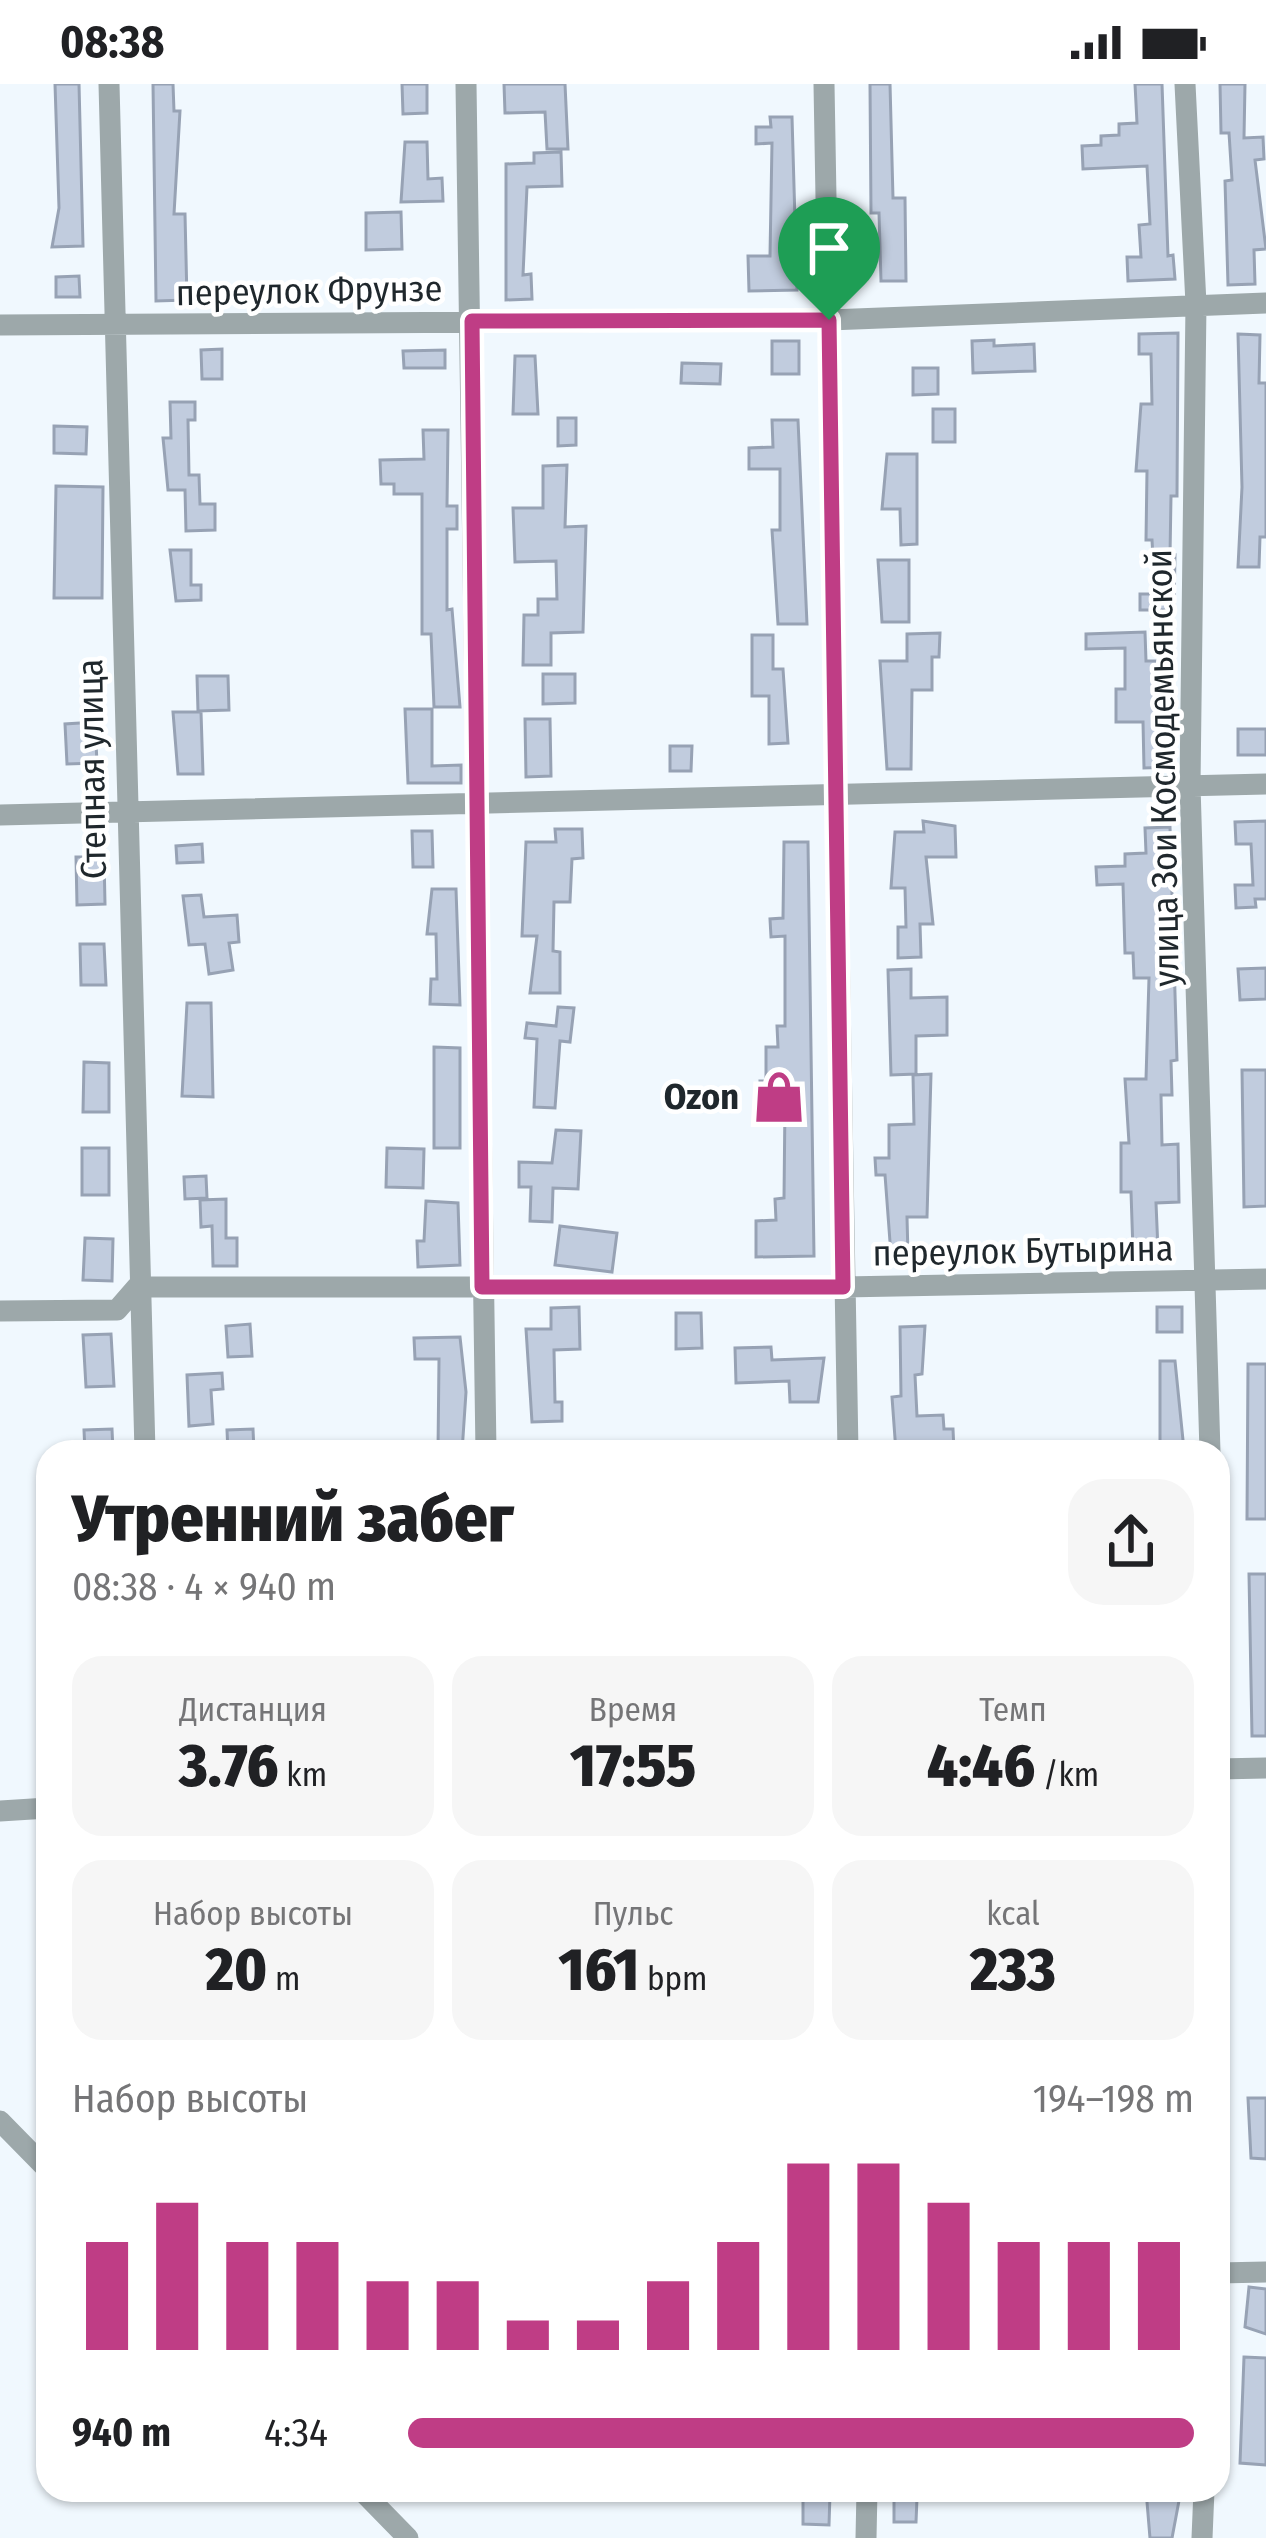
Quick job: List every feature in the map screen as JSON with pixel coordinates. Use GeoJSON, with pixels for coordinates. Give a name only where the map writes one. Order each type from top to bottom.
{"type":"FeatureCollection","features":[{"type":"Feature","properties":{"kind":"street","name":"Степная улица"},"geometry":{"type":"LineString","coordinates":[[109,84],[137,1286],[145,1440]]}},
{"type":"Feature","properties":{"kind":"street"},"geometry":{"type":"LineString","coordinates":[[466,84],[486,1440]]}},
{"type":"Feature","properties":{"kind":"street"},"geometry":{"type":"LineString","coordinates":[[824,84],[848,1440]]}},
{"type":"Feature","properties":{"kind":"street","name":"улица Зои Космодемьянской"},"geometry":{"type":"LineString","coordinates":[[1185,84],[1196,304],[1190,785],[1209,1281],[1210,1440]]}},
{"type":"Feature","properties":{"kind":"street","name":"переулок Фрунзе"},"geometry":{"type":"LineString","coordinates":[[0,326],[829,320],[1266,303]]}},
{"type":"Feature","properties":{"kind":"street"},"geometry":{"type":"LineString","coordinates":[[0,815],[1266,784]]}},
{"type":"Feature","properties":{"kind":"street","name":"переулок Бутырина"},"geometry":{"type":"LineString","coordinates":[[0,1312],[117,1310],[137,1286],[843,1287],[1266,1279]]}},
{"type":"Feature","properties":{"kind":"street"},"geometry":{"type":"LineString","coordinates":[[1230,1769],[1266,1768]]}},
{"type":"Feature","properties":{"kind":"street"},"geometry":{"type":"LineString","coordinates":[[0,1811],[36,1809]]}},
{"type":"Feature","properties":{"kind":"street"},"geometry":{"type":"LineString","coordinates":[[0,2121],[36,2158]]}},
{"type":"Feature","properties":{"kind":"street"},"geometry":{"type":"LineString","coordinates":[[1230,2273],[1266,2272]]}},
{"type":"Feature","properties":{"kind":"street"},"geometry":{"type":"LineString","coordinates":[[373,2502],[408,2538]]}},
{"type":"Feature","properties":{"kind":"street"},"geometry":{"type":"LineString","coordinates":[[866,2538],[867,2502]]}},
{"type":"Feature","properties":{"kind":"street"},"geometry":{"type":"LineString","coordinates":[[1202,2538],[1204,2502]]}},
{"type":"Feature","properties":{"kind":"building"},"geometry":{"type":"Polygon","coordinates":[[[55,84],[79,84],[83,246],[52,247],[59,208],[55,84]]]}},
{"type":"Feature","properties":{"kind":"building"},"geometry":{"type":"Polygon","coordinates":[[[153,84],[173,84],[174,111],[180,111],[174,214],[185,214],[187,300],[156,301],[153,84]]]}},
{"type":"Feature","properties":{"kind":"building"},"geometry":{"type":"Polygon","coordinates":[[[402,84],[427,84],[427,113],[403,114],[402,84]]]}},
{"type":"Feature","properties":{"kind":"building"},"geometry":{"type":"Polygon","coordinates":[[[504,84],[565,84],[568,149],[547,149],[545,112],[505,113],[504,84]]]}},
{"type":"Feature","properties":{"kind":"building"},"geometry":{"type":"Polygon","coordinates":[[[870,84],[890,84],[893,198],[905,198],[906,281],[881,281],[879,213],[871,213],[870,84]]]}},
{"type":"Feature","properties":{"kind":"building"},"geometry":{"type":"Polygon","coordinates":[[[1135,84],[1162,84],[1168,256],[1173,255],[1175,279],[1128,281],[1127,257],[1141,257],[1139,225],[1150,224],[1147,166],[1083,169],[1082,146],[1101,145],[1101,136],[1119,135],[1119,124],[1137,123],[1135,84]]]}},
{"type":"Feature","properties":{"kind":"building"},"geometry":{"type":"Polygon","coordinates":[[[1220,84],[1245,84],[1244,138],[1263,137],[1264,159],[1255,160],[1266,249],[1254,250],[1255,284],[1228,285],[1225,181],[1232,180],[1229,133],[1221,133],[1220,84]]]}},
{"type":"Feature","properties":{"kind":"building"},"geometry":{"type":"Polygon","coordinates":[[[770,117],[792,117],[797,290],[749,291],[748,256],[770,256],[772,143],[756,144],[756,127],[771,127],[770,117]]]}},
{"type":"Feature","properties":{"kind":"building"},"geometry":{"type":"Polygon","coordinates":[[[405,142],[427,142],[428,179],[442,178],[443,201],[401,202],[405,142]]]}},
{"type":"Feature","properties":{"kind":"building"},"geometry":{"type":"Polygon","coordinates":[[[561,152],[562,186],[527,187],[523,275],[531,274],[532,299],[506,300],[506,164],[534,163],[534,153],[561,152]]]}},
{"type":"Feature","properties":{"kind":"building"},"geometry":{"type":"Polygon","coordinates":[[[401,212],[402,249],[366,250],[366,213],[401,212]]]}},
{"type":"Feature","properties":{"kind":"building"},"geometry":{"type":"Polygon","coordinates":[[[79,276],[80,297],[56,297],[56,277],[79,276]]]}},
{"type":"Feature","properties":{"kind":"building"},"geometry":{"type":"Polygon","coordinates":[[[1178,333],[1177,496],[1171,496],[1170,556],[1175,555],[1174,610],[1140,610],[1140,594],[1155,594],[1152,540],[1146,540],[1147,471],[1136,471],[1141,404],[1152,404],[1151,354],[1139,354],[1139,334],[1178,333]]]}},
{"type":"Feature","properties":{"kind":"building"},"geometry":{"type":"Polygon","coordinates":[[[1238,334],[1260,335],[1259,383],[1266,383],[1266,537],[1260,537],[1259,567],[1238,567],[1242,487],[1238,334]]]}},
{"type":"Feature","properties":{"kind":"building"},"geometry":{"type":"Polygon","coordinates":[[[994,340],[994,346],[1034,344],[1035,371],[973,373],[972,341],[994,340]]]}},
{"type":"Feature","properties":{"kind":"building"},"geometry":{"type":"Polygon","coordinates":[[[772,341],[799,341],[799,374],[772,374],[772,341]]]}},
{"type":"Feature","properties":{"kind":"building"},"geometry":{"type":"Polygon","coordinates":[[[222,349],[222,379],[202,379],[201,350],[222,349]]]}},
{"type":"Feature","properties":{"kind":"building"},"geometry":{"type":"Polygon","coordinates":[[[445,350],[445,368],[404,368],[403,351],[445,350]]]}},
{"type":"Feature","properties":{"kind":"building"},"geometry":{"type":"Polygon","coordinates":[[[515,356],[535,356],[538,414],[513,414],[515,356]]]}},
{"type":"Feature","properties":{"kind":"building"},"geometry":{"type":"Polygon","coordinates":[[[682,363],[721,364],[720,384],[681,383],[682,363]]]}},
{"type":"Feature","properties":{"kind":"building"},"geometry":{"type":"Polygon","coordinates":[[[913,368],[938,368],[938,394],[913,395],[913,368]]]}},
{"type":"Feature","properties":{"kind":"building"},"geometry":{"type":"Polygon","coordinates":[[[170,402],[195,402],[195,420],[188,420],[189,475],[199,475],[200,504],[215,504],[215,530],[186,531],[185,490],[168,490],[163,438],[171,438],[170,402]]]}},
{"type":"Feature","properties":{"kind":"building"},"geometry":{"type":"Polygon","coordinates":[[[933,409],[955,409],[955,442],[933,442],[933,409]]]}},
{"type":"Feature","properties":{"kind":"building"},"geometry":{"type":"Polygon","coordinates":[[[558,418],[576,418],[576,445],[558,446],[558,418]]]}},
{"type":"Feature","properties":{"kind":"building"},"geometry":{"type":"Polygon","coordinates":[[[772,420],[798,420],[807,624],[778,624],[772,530],[780,530],[780,469],[749,469],[749,448],[773,447],[772,420]]]}},
{"type":"Feature","properties":{"kind":"building"},"geometry":{"type":"Polygon","coordinates":[[[54,426],[87,427],[86,454],[54,453],[54,426]]]}},
{"type":"Feature","properties":{"kind":"building"},"geometry":{"type":"Polygon","coordinates":[[[423,430],[448,430],[447,506],[457,506],[457,529],[447,529],[447,610],[452,609],[460,707],[434,707],[431,634],[422,634],[422,494],[394,494],[394,484],[381,484],[380,460],[424,459],[423,430]]]}},
{"type":"Feature","properties":{"kind":"building"},"geometry":{"type":"Polygon","coordinates":[[[887,454],[917,454],[917,544],[901,545],[900,509],[882,509],[887,454]]]}},
{"type":"Feature","properties":{"kind":"building"},"geometry":{"type":"Polygon","coordinates":[[[567,465],[565,527],[586,526],[583,632],[551,633],[551,665],[523,665],[524,615],[538,615],[538,599],[557,599],[556,561],[515,562],[513,508],[543,508],[543,466],[567,465]]]}},
{"type":"Feature","properties":{"kind":"building"},"geometry":{"type":"Polygon","coordinates":[[[56,486],[103,487],[102,598],[54,598],[56,486]]]}},
{"type":"Feature","properties":{"kind":"building"},"geometry":{"type":"Polygon","coordinates":[[[170,550],[191,550],[191,585],[201,585],[201,600],[176,601],[170,550]]]}},
{"type":"Feature","properties":{"kind":"building"},"geometry":{"type":"Polygon","coordinates":[[[878,560],[909,560],[909,622],[882,622],[878,560]]]}},
{"type":"Feature","properties":{"kind":"building"},"geometry":{"type":"Polygon","coordinates":[[[1145,632],[1146,661],[1155,661],[1156,699],[1169,699],[1175,767],[1144,768],[1143,722],[1116,722],[1116,689],[1125,689],[1125,648],[1086,649],[1086,634],[1145,632]]]}},
{"type":"Feature","properties":{"kind":"building"},"geometry":{"type":"Polygon","coordinates":[[[940,633],[939,657],[932,657],[932,690],[912,690],[911,769],[887,769],[880,661],[907,661],[907,634],[940,633]]]}},
{"type":"Feature","properties":{"kind":"building"},"geometry":{"type":"Polygon","coordinates":[[[752,635],[773,635],[773,669],[783,669],[788,743],[769,744],[769,696],[752,696],[752,635]]]}},
{"type":"Feature","properties":{"kind":"building"},"geometry":{"type":"Polygon","coordinates":[[[543,674],[575,674],[575,703],[543,704],[543,674]]]}},
{"type":"Feature","properties":{"kind":"building"},"geometry":{"type":"Polygon","coordinates":[[[197,676],[228,676],[229,710],[198,711],[197,676]]]}},
{"type":"Feature","properties":{"kind":"building"},"geometry":{"type":"Polygon","coordinates":[[[405,709],[432,709],[432,766],[461,765],[461,783],[408,783],[405,709]]]}},
{"type":"Feature","properties":{"kind":"building"},"geometry":{"type":"Polygon","coordinates":[[[173,712],[201,712],[203,774],[178,774],[173,712]]]}},
{"type":"Feature","properties":{"kind":"building"},"geometry":{"type":"Polygon","coordinates":[[[525,719],[550,719],[551,776],[526,777],[525,719]]]}},
{"type":"Feature","properties":{"kind":"building"},"geometry":{"type":"Polygon","coordinates":[[[95,722],[97,763],[67,764],[65,724],[95,722]]]}},
{"type":"Feature","properties":{"kind":"building"},"geometry":{"type":"Polygon","coordinates":[[[1238,729],[1266,729],[1266,755],[1238,755],[1238,729]]]}},
{"type":"Feature","properties":{"kind":"building"},"geometry":{"type":"Polygon","coordinates":[[[670,746],[692,746],[691,771],[670,771],[670,746]]]}},
{"type":"Feature","properties":{"kind":"building"},"geometry":{"type":"Polygon","coordinates":[[[923,821],[955,826],[956,857],[926,857],[933,924],[920,924],[921,957],[898,958],[898,927],[906,927],[905,888],[891,888],[895,832],[924,832],[923,821]]]}},
{"type":"Feature","properties":{"kind":"building"},"geometry":{"type":"Polygon","coordinates":[[[1266,821],[1266,899],[1255,899],[1256,907],[1236,908],[1235,885],[1253,885],[1251,844],[1236,844],[1235,822],[1266,821]]]}},
{"type":"Feature","properties":{"kind":"building"},"geometry":{"type":"Polygon","coordinates":[[[1170,827],[1177,1060],[1171,1061],[1172,1095],[1161,1095],[1162,1145],[1178,1144],[1179,1202],[1156,1203],[1158,1250],[1133,1251],[1131,1192],[1121,1192],[1121,1143],[1129,1143],[1125,1079],[1146,1079],[1149,978],[1134,978],[1133,953],[1125,953],[1123,884],[1097,885],[1096,867],[1125,866],[1125,854],[1146,853],[1145,828],[1170,827]]]}},
{"type":"Feature","properties":{"kind":"building"},"geometry":{"type":"Polygon","coordinates":[[[555,829],[582,829],[583,858],[572,859],[570,902],[554,902],[553,951],[560,952],[560,993],[530,993],[537,936],[522,936],[526,842],[556,842],[555,829]]]}},
{"type":"Feature","properties":{"kind":"building"},"geometry":{"type":"Polygon","coordinates":[[[412,831],[432,831],[433,867],[413,867],[412,831]]]}},
{"type":"Feature","properties":{"kind":"building"},"geometry":{"type":"Polygon","coordinates":[[[784,842],[808,842],[814,1256],[756,1257],[756,1221],[776,1220],[775,1199],[784,1198],[785,1102],[761,1103],[760,1081],[766,1081],[766,1047],[778,1047],[777,1026],[785,1026],[785,936],[771,937],[770,919],[783,918],[784,842]]]}},
{"type":"Feature","properties":{"kind":"building"},"geometry":{"type":"Polygon","coordinates":[[[202,844],[203,862],[177,863],[176,846],[202,844]]]}},
{"type":"Feature","properties":{"kind":"building"},"geometry":{"type":"Polygon","coordinates":[[[76,857],[104,857],[105,904],[77,905],[76,857]]]}},
{"type":"Feature","properties":{"kind":"building"},"geometry":{"type":"Polygon","coordinates":[[[432,889],[456,889],[460,1005],[430,1004],[431,979],[437,979],[436,934],[427,934],[432,889]]]}},
{"type":"Feature","properties":{"kind":"building"},"geometry":{"type":"Polygon","coordinates":[[[201,895],[204,917],[237,915],[239,942],[229,943],[233,970],[209,974],[205,944],[189,945],[183,896],[201,895]]]}},
{"type":"Feature","properties":{"kind":"building"},"geometry":{"type":"Polygon","coordinates":[[[80,944],[104,944],[106,985],[81,985],[80,944]]]}},
{"type":"Feature","properties":{"kind":"building"},"geometry":{"type":"Polygon","coordinates":[[[1266,968],[1266,999],[1240,1000],[1238,969],[1266,968]]]}},
{"type":"Feature","properties":{"kind":"building"},"geometry":{"type":"Polygon","coordinates":[[[911,969],[911,998],[947,997],[947,1035],[916,1036],[916,1074],[891,1075],[888,970],[911,969]]]}},
{"type":"Feature","properties":{"kind":"building"},"geometry":{"type":"Polygon","coordinates":[[[187,1003],[211,1003],[213,1097],[182,1096],[187,1003]]]}},
{"type":"Feature","properties":{"kind":"building"},"geometry":{"type":"Polygon","coordinates":[[[558,1007],[574,1008],[570,1042],[560,1041],[555,1108],[534,1107],[537,1039],[525,1038],[527,1023],[556,1026],[558,1007]]]}},
{"type":"Feature","properties":{"kind":"building"},"geometry":{"type":"Polygon","coordinates":[[[434,1047],[460,1048],[460,1148],[434,1148],[434,1047]]]}},
{"type":"Feature","properties":{"kind":"building"},"geometry":{"type":"Polygon","coordinates":[[[84,1062],[109,1063],[109,1112],[83,1112],[84,1062]]]}},
{"type":"Feature","properties":{"kind":"building"},"geometry":{"type":"Polygon","coordinates":[[[1242,1070],[1266,1070],[1266,1206],[1244,1207],[1242,1070]]]}},
{"type":"Feature","properties":{"kind":"building"},"geometry":{"type":"Polygon","coordinates":[[[931,1074],[927,1217],[907,1217],[908,1255],[891,1255],[885,1175],[876,1175],[875,1158],[889,1158],[889,1125],[914,1124],[913,1075],[931,1074]]]}},
{"type":"Feature","properties":{"kind":"building"},"geometry":{"type":"Polygon","coordinates":[[[556,1130],[581,1131],[578,1189],[553,1188],[552,1222],[530,1221],[531,1187],[519,1187],[519,1162],[552,1163],[556,1130]]]}},
{"type":"Feature","properties":{"kind":"building"},"geometry":{"type":"Polygon","coordinates":[[[82,1148],[109,1148],[109,1195],[82,1195],[82,1148]]]}},
{"type":"Feature","properties":{"kind":"building"},"geometry":{"type":"Polygon","coordinates":[[[387,1148],[424,1149],[423,1188],[386,1187],[387,1148]]]}},
{"type":"Feature","properties":{"kind":"building"},"geometry":{"type":"Polygon","coordinates":[[[206,1176],[207,1198],[185,1199],[184,1177],[206,1176]]]}},
{"type":"Feature","properties":{"kind":"building"},"geometry":{"type":"Polygon","coordinates":[[[226,1199],[226,1238],[237,1238],[237,1266],[213,1266],[212,1226],[201,1227],[200,1200],[226,1199]]]}},
{"type":"Feature","properties":{"kind":"building"},"geometry":{"type":"Polygon","coordinates":[[[426,1201],[458,1203],[460,1265],[418,1267],[417,1241],[424,1241],[426,1201]]]}},
{"type":"Feature","properties":{"kind":"building"},"geometry":{"type":"Polygon","coordinates":[[[560,1226],[617,1233],[612,1272],[555,1265],[560,1226]]]}},
{"type":"Feature","properties":{"kind":"building"},"geometry":{"type":"Polygon","coordinates":[[[85,1238],[113,1239],[112,1281],[83,1280],[85,1238]]]}},
{"type":"Feature","properties":{"kind":"building"},"geometry":{"type":"Polygon","coordinates":[[[579,1307],[580,1349],[554,1350],[555,1402],[562,1402],[562,1421],[532,1422],[526,1329],[551,1329],[551,1308],[579,1307]]]}},
{"type":"Feature","properties":{"kind":"building"},"geometry":{"type":"Polygon","coordinates":[[[1157,1307],[1182,1307],[1182,1332],[1157,1332],[1157,1307]]]}},
{"type":"Feature","properties":{"kind":"building"},"geometry":{"type":"Polygon","coordinates":[[[676,1313],[701,1313],[702,1348],[676,1349],[676,1313]]]}},
{"type":"Feature","properties":{"kind":"building"},"geometry":{"type":"Polygon","coordinates":[[[250,1324],[252,1356],[228,1357],[226,1326],[250,1324]]]}},
{"type":"Feature","properties":{"kind":"building"},"geometry":{"type":"Polygon","coordinates":[[[925,1326],[922,1374],[915,1375],[917,1416],[943,1415],[944,1429],[953,1429],[953,1440],[895,1440],[892,1397],[901,1396],[900,1327],[925,1326]]]}},
{"type":"Feature","properties":{"kind":"building"},"geometry":{"type":"Polygon","coordinates":[[[111,1334],[114,1386],[86,1387],[83,1335],[111,1334]]]}},
{"type":"Feature","properties":{"kind":"building"},"geometry":{"type":"Polygon","coordinates":[[[460,1337],[466,1392],[463,1440],[438,1440],[439,1359],[415,1359],[414,1338],[460,1337]]]}},
{"type":"Feature","properties":{"kind":"building"},"geometry":{"type":"Polygon","coordinates":[[[771,1347],[772,1360],[824,1358],[818,1402],[790,1402],[789,1381],[736,1383],[735,1348],[771,1347]]]}},
{"type":"Feature","properties":{"kind":"building"},"geometry":{"type":"Polygon","coordinates":[[[1160,1361],[1175,1361],[1183,1440],[1160,1440],[1160,1361]]]}},
{"type":"Feature","properties":{"kind":"building"},"geometry":{"type":"Polygon","coordinates":[[[1248,1364],[1266,1364],[1266,1519],[1247,1519],[1248,1364]]]}},
{"type":"Feature","properties":{"kind":"building"},"geometry":{"type":"Polygon","coordinates":[[[222,1373],[223,1389],[211,1390],[213,1424],[189,1426],[187,1375],[222,1373]]]}},
{"type":"Feature","properties":{"kind":"building"},"geometry":{"type":"Polygon","coordinates":[[[112,1429],[112,1440],[84,1440],[84,1430],[112,1429]]]}},
{"type":"Feature","properties":{"kind":"building"},"geometry":{"type":"Polygon","coordinates":[[[253,1429],[253,1440],[227,1440],[227,1430],[253,1429]]]}},
{"type":"Feature","properties":{"kind":"building"},"geometry":{"type":"Polygon","coordinates":[[[1249,1574],[1266,1574],[1266,1736],[1252,1736],[1249,1574]]]}},
{"type":"Feature","properties":{"kind":"building"},"geometry":{"type":"Polygon","coordinates":[[[1248,2098],[1266,2098],[1266,2159],[1251,2158],[1248,2098]]]}},
{"type":"Feature","properties":{"kind":"building"},"geometry":{"type":"Polygon","coordinates":[[[1249,2287],[1266,2289],[1266,2334],[1245,2327],[1249,2287]]]}},
{"type":"Feature","properties":{"kind":"building"},"geometry":{"type":"Polygon","coordinates":[[[1244,2357],[1266,2358],[1266,2465],[1240,2463],[1244,2357]]]}},
{"type":"Feature","properties":{"kind":"building"},"geometry":{"type":"Polygon","coordinates":[[[803,2502],[830,2502],[829,2525],[803,2524],[803,2502]]]}},
{"type":"Feature","properties":{"kind":"building"},"geometry":{"type":"Polygon","coordinates":[[[894,2502],[917,2502],[916,2522],[894,2522],[894,2502]]]}},
{"type":"Feature","properties":{"kind":"building"},"geometry":{"type":"Polygon","coordinates":[[[1147,2502],[1179,2502],[1172,2538],[1150,2538],[1147,2502]]]}},
{"type":"Feature","properties":{"kind":"place","name":"Ozon"},"geometry":{"type":"Point","coordinates":[779,1097]}},
{"type":"Feature","properties":{"kind":"route"},"geometry":{"type":"LineString","coordinates":[[829,320],[843,1287],[482,1287],[472,321],[829,320]]}}]}
